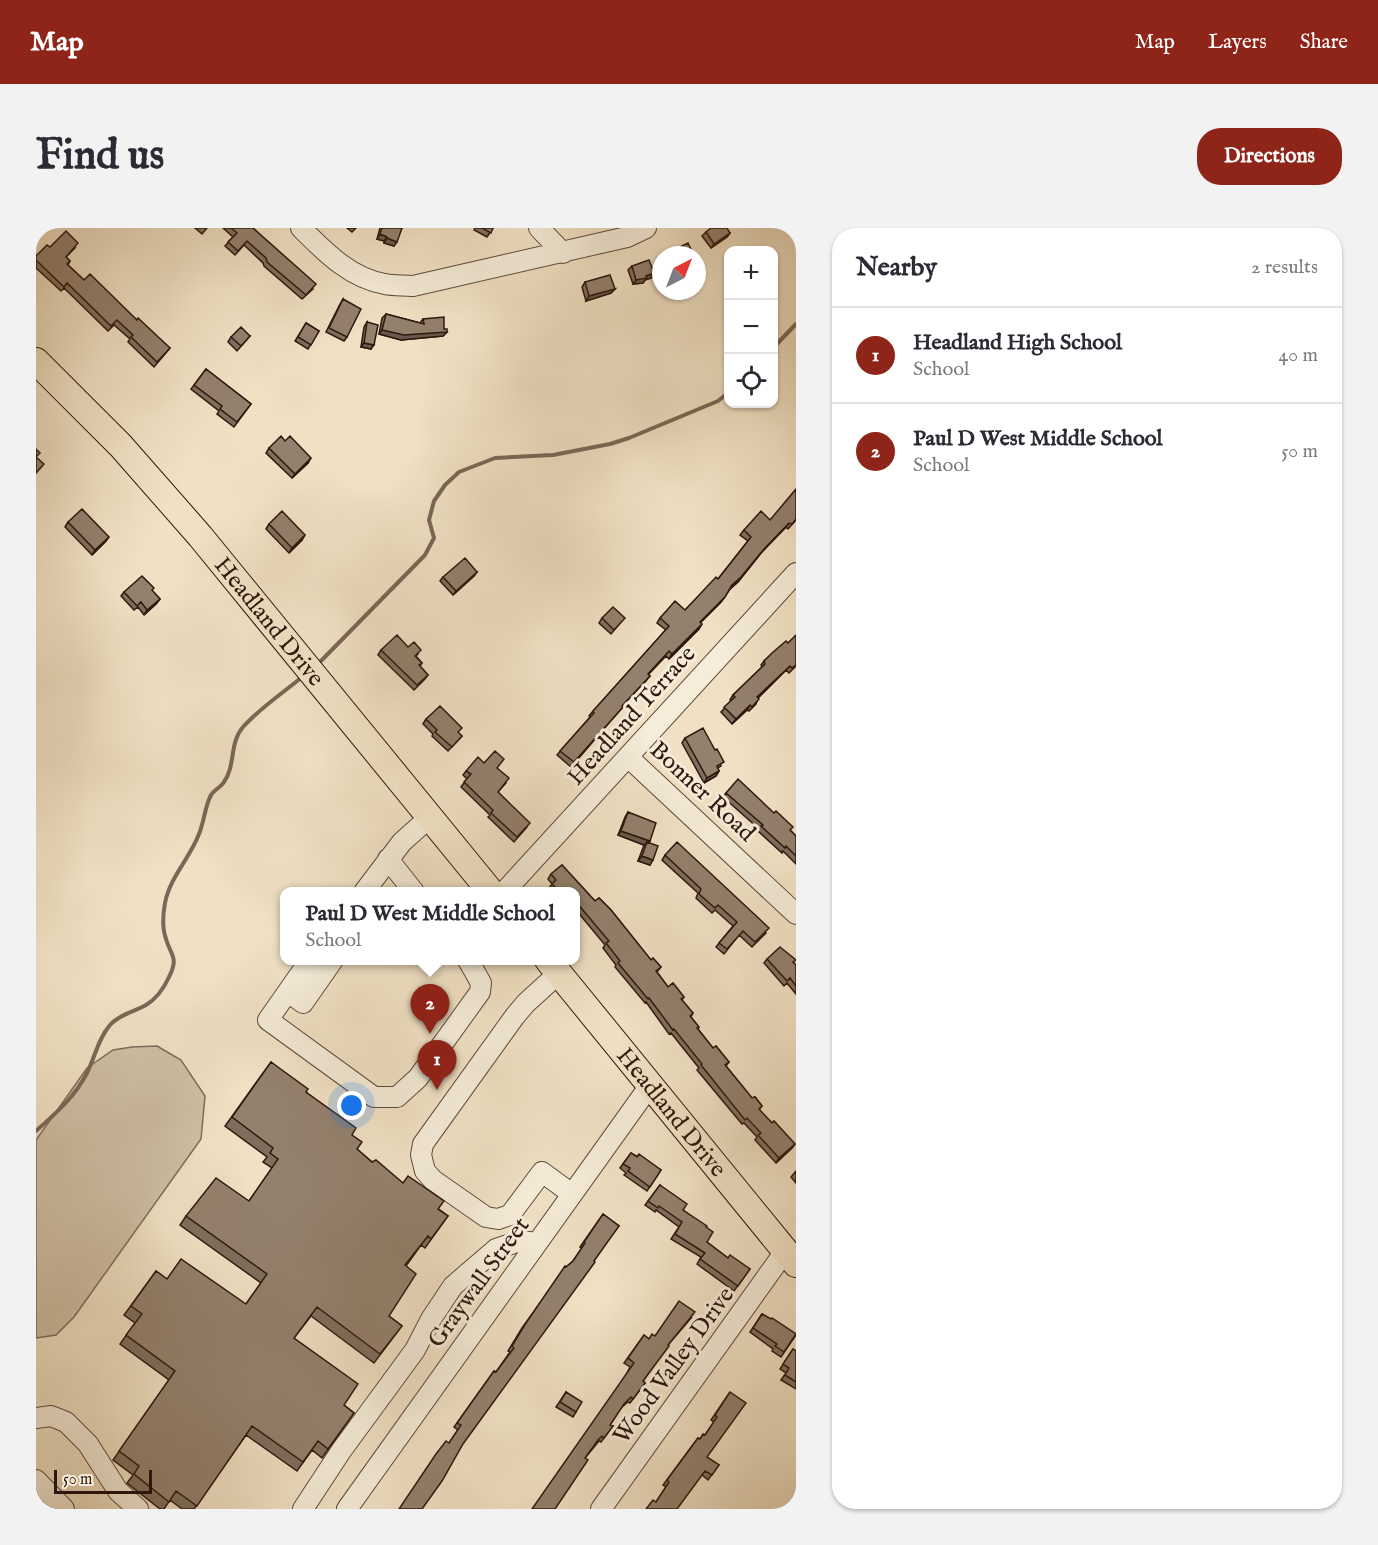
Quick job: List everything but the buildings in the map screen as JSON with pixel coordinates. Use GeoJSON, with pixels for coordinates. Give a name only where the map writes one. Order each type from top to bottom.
{"type":"FeatureCollection","features":[{"type":"Feature","properties":{"kind":"main road","name":"Headland Drive"},"geometry":{"type":"LineString","coordinates":[[36,361],[121,446],[200,536],[488,887]]}},
{"type":"Feature","properties":{"kind":"main road","name":"Headland Drive"},"geometry":{"type":"LineString","coordinates":[[554,967],[791,1257]]}},
{"type":"Feature","properties":{"kind":"street"},"geometry":{"type":"LineString","coordinates":[[301,228],[332,258],[353,273],[384,284],[413,286],[563,253],[627,237],[646,228]]}},
{"type":"Feature","properties":{"kind":"street"},"geometry":{"type":"LineString","coordinates":[[539,228],[563,253]]}},
{"type":"Feature","properties":{"kind":"street","name":"Headland Terrace"},"geometry":{"type":"LineString","coordinates":[[508,887],[628,757],[792,586]]}},
{"type":"Feature","properties":{"kind":"street","name":"Bonner Road"},"geometry":{"type":"LineString","coordinates":[[628,757],[796,914]]}},
{"type":"Feature","properties":{"kind":"street"},"geometry":{"type":"LineString","coordinates":[[367,887],[402,842],[430,817]]}},
{"type":"Feature","properties":{"kind":"street"},"geometry":{"type":"LineString","coordinates":[[388,859],[411,887]]}},
{"type":"Feature","properties":{"kind":"street"},"geometry":{"type":"LineString","coordinates":[[307,965],[268,1020],[374,1097],[397,1097],[418,1078],[480,992],[481,983],[471,965]]}},
{"type":"Feature","properties":{"kind":"street"},"geometry":{"type":"LineString","coordinates":[[288,992],[303,1003],[330,965]]}},
{"type":"Feature","properties":{"kind":"street"},"geometry":{"type":"LineString","coordinates":[[554,967],[423,1144],[421,1155],[425,1171],[433,1180],[486,1217],[498,1219],[510,1215],[542,1172],[572,1194]]}},
{"type":"Feature","properties":{"kind":"street","name":"Graywall Street"},"geometry":{"type":"LineString","coordinates":[[347,1509],[651,1084]]}},
{"type":"Feature","properties":{"kind":"street"},"geometry":{"type":"LineString","coordinates":[[303,1509],[341,1451],[415,1350],[431,1319],[453,1286],[496,1249],[520,1241],[537,1242]]}},
{"type":"Feature","properties":{"kind":"street","name":"Wood Valley Drive"},"geometry":{"type":"LineString","coordinates":[[601,1509],[791,1257]]}},
{"type":"Feature","properties":{"kind":"street"},"geometry":{"type":"LineString","coordinates":[[36,1418],[51,1416],[66,1422],[88,1444],[118,1491],[138,1509]]}},
{"type":"Feature","properties":{"kind":"street"},"geometry":{"type":"LineString","coordinates":[[36,1480],[64,1509]]}},
{"type":"Feature","properties":{"kind":"shaded area"},"geometry":{"type":"Polygon","coordinates":[[[157,1046],[181,1060],[205,1096],[201,1139],[74,1317],[56,1335],[36,1338],[36,1140],[87,1068],[113,1050],[157,1046]]]}},
{"type":"Feature","properties":{"kind":"waterway"},"geometry":{"type":"LineString","coordinates":[[778,343],[796,324]]}},
{"type":"Feature","properties":{"kind":"waterway"},"geometry":{"type":"LineString","coordinates":[[317,665],[425,555],[434,538],[429,520],[434,501],[445,485],[459,472],[495,458],[553,455],[610,444],[718,401],[724,396]]}},
{"type":"Feature","properties":{"kind":"waterway"},"geometry":{"type":"LineString","coordinates":[[36,1131],[64,1105],[76,1090],[87,1073],[110,1025],[150,1003],[165,985],[174,961],[164,930],[165,903],[171,885],[199,834],[209,799],[228,775],[236,740],[243,727],[302,677]]}},
{"type":"Feature","properties":{"kind":"place","name":"Paul D West Middle School"},"geometry":{"type":"Point","coordinates":[430,1034]}},
{"type":"Feature","properties":{"kind":"place","name":"Headland High School"},"geometry":{"type":"Point","coordinates":[437,1090]}}]}
